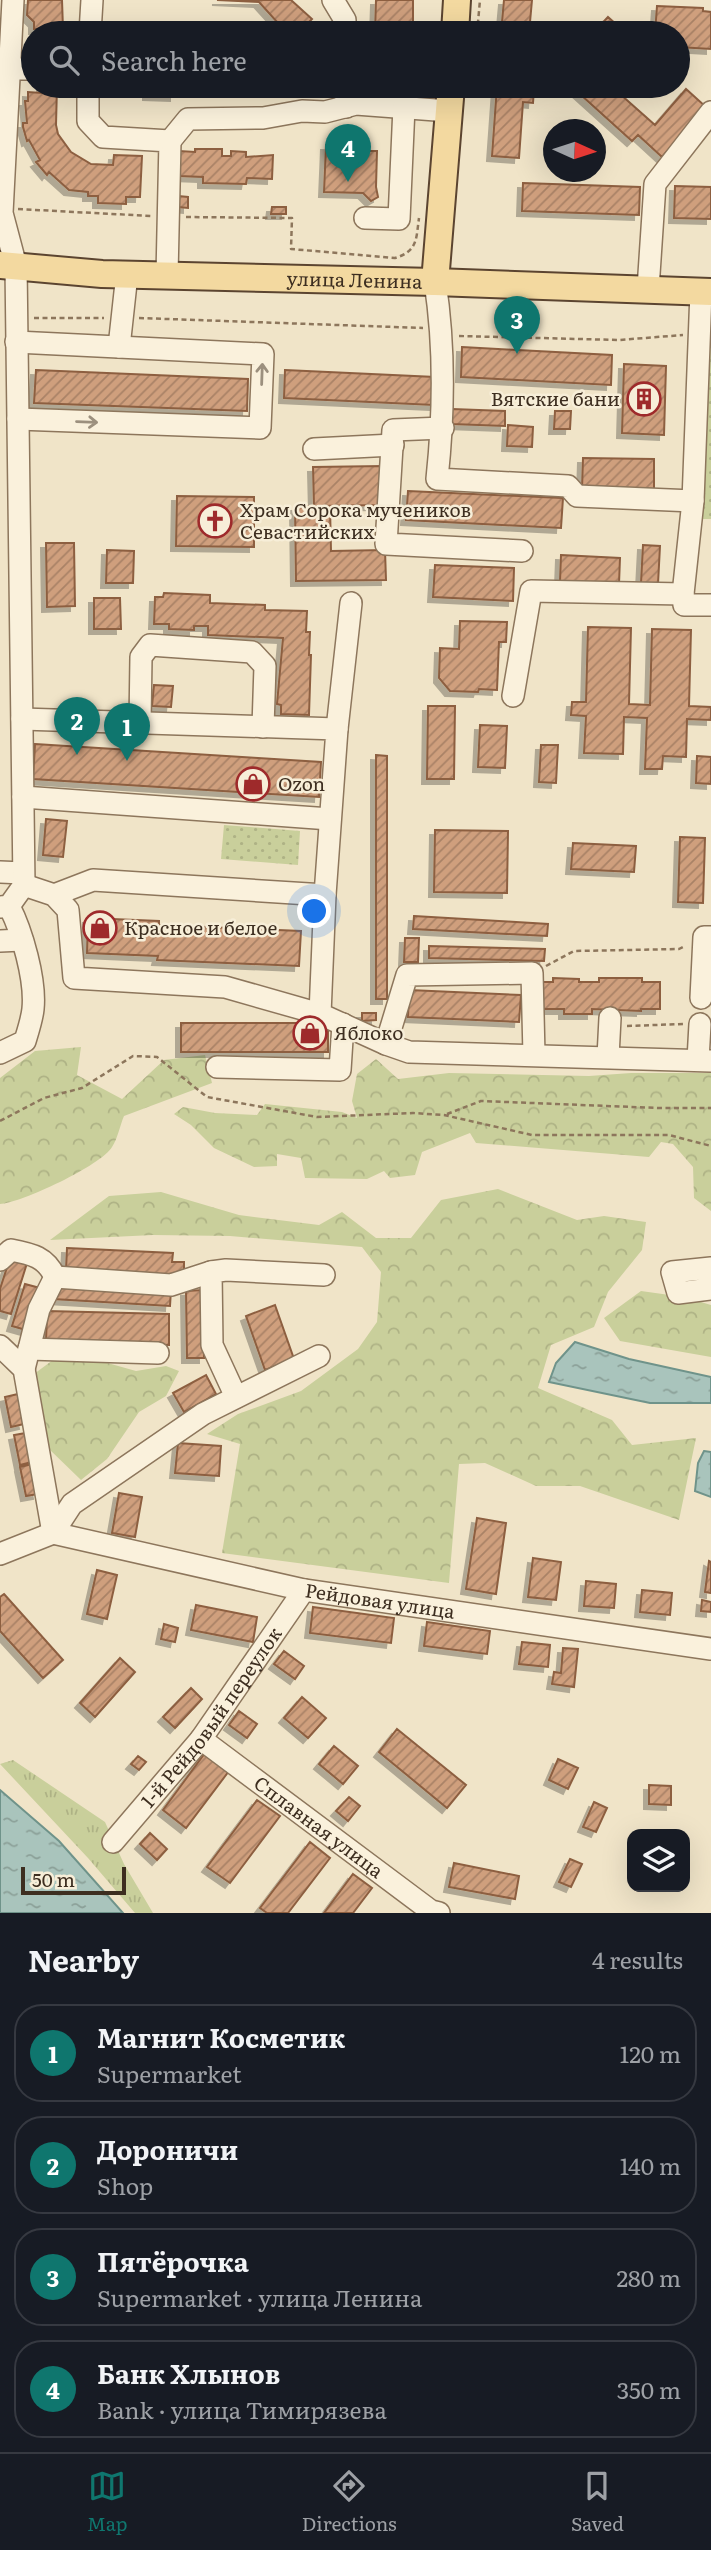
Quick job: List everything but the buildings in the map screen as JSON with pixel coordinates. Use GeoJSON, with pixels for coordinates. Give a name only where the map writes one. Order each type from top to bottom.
{"type":"FeatureCollection","features":[{"type":"Feature","properties":{"kind":"main road"},"geometry":{"type":"LineString","coordinates":[[456,21],[457,0]]}},
{"type":"Feature","properties":{"kind":"main road"},"geometry":{"type":"LineString","coordinates":[[435,282],[450,98]]}},
{"type":"Feature","properties":{"kind":"main road","name":"улица Ленина"},"geometry":{"type":"LineString","coordinates":[[8,266],[127,274],[706,292]]}},
{"type":"Feature","properties":{"kind":"street"},"geometry":{"type":"LineString","coordinates":[[0,1053],[25,1041],[33,1007],[19,926],[4,907],[24,879],[22,663],[10,573],[9,492],[19,419],[17,318],[2,211],[10,69],[6,38],[13,0]]}},
{"type":"Feature","properties":{"kind":"street"},"geometry":{"type":"LineString","coordinates":[[91,21],[92,0]]}},
{"type":"Feature","properties":{"kind":"street"},"geometry":{"type":"LineString","coordinates":[[333,0],[345,21]]}},
{"type":"Feature","properties":{"kind":"street"},"geometry":{"type":"LineString","coordinates":[[10,69],[21,69]]}},
{"type":"Feature","properties":{"kind":"street"},"geometry":{"type":"LineString","coordinates":[[88,98],[88,121],[103,137],[170,141]]}},
{"type":"Feature","properties":{"kind":"street"},"geometry":{"type":"LineString","coordinates":[[167,275],[170,141],[188,119],[263,118],[302,111],[325,112],[343,98]]}},
{"type":"Feature","properties":{"kind":"street"},"geometry":{"type":"LineString","coordinates":[[348,98],[356,104],[404,107],[450,98]]}},
{"type":"Feature","properties":{"kind":"street"},"geometry":{"type":"LineString","coordinates":[[365,218],[398,219],[404,107]]}},
{"type":"Feature","properties":{"kind":"street"},"geometry":{"type":"LineString","coordinates":[[648,289],[655,184],[711,112]]}},
{"type":"Feature","properties":{"kind":"street"},"geometry":{"type":"LineString","coordinates":[[119,347],[127,274]]}},
{"type":"Feature","properties":{"kind":"street"},"geometry":{"type":"LineString","coordinates":[[435,282],[440,328],[443,428],[437,479],[568,486],[577,495],[693,501]]}},
{"type":"Feature","properties":{"kind":"street"},"geometry":{"type":"LineString","coordinates":[[706,292],[699,335],[693,501],[683,594],[684,604],[711,605]]}},
{"type":"Feature","properties":{"kind":"street"},"geometry":{"type":"LineString","coordinates":[[16,342],[263,354],[260,428],[19,419]]}},
{"type":"Feature","properties":{"kind":"street"},"geometry":{"type":"LineString","coordinates":[[443,428],[393,430],[386,544],[522,551]]}},
{"type":"Feature","properties":{"kind":"street"},"geometry":{"type":"LineString","coordinates":[[314,450],[393,445]]}},
{"type":"Feature","properties":{"kind":"street"},"geometry":{"type":"LineString","coordinates":[[513,696],[531,591],[683,594]]}},
{"type":"Feature","properties":{"kind":"street"},"geometry":{"type":"LineString","coordinates":[[320,1014],[324,895],[337,729],[351,603]]}},
{"type":"Feature","properties":{"kind":"street"},"geometry":{"type":"LineString","coordinates":[[140,723],[141,657],[150,645],[252,652],[265,666],[262,727]]}},
{"type":"Feature","properties":{"kind":"street"},"geometry":{"type":"LineString","coordinates":[[0,663],[22,663]]}},
{"type":"Feature","properties":{"kind":"street"},"geometry":{"type":"LineString","coordinates":[[22,719],[337,729]]}},
{"type":"Feature","properties":{"kind":"street"},"geometry":{"type":"LineString","coordinates":[[23,797],[330,819]]}},
{"type":"Feature","properties":{"kind":"street"},"geometry":{"type":"LineString","coordinates":[[0,872],[24,879],[54,895],[68,910],[74,978],[225,987],[320,1014],[410,1052],[705,1060],[700,1024]]}},
{"type":"Feature","properties":{"kind":"street"},"geometry":{"type":"LineString","coordinates":[[54,895],[93,880],[324,895]]}},
{"type":"Feature","properties":{"kind":"street"},"geometry":{"type":"LineString","coordinates":[[701,998],[707,937]]}},
{"type":"Feature","properties":{"kind":"street"},"geometry":{"type":"LineString","coordinates":[[0,941],[22,940]]}},
{"type":"Feature","properties":{"kind":"street"},"geometry":{"type":"LineString","coordinates":[[386,1044],[407,975],[532,973],[534,1055]]}},
{"type":"Feature","properties":{"kind":"street"},"geometry":{"type":"LineString","coordinates":[[608,1058],[610,1022]]}},
{"type":"Feature","properties":{"kind":"street"},"geometry":{"type":"LineString","coordinates":[[217,1067],[340,1070],[343,1024]]}},
{"type":"Feature","properties":{"kind":"street"},"geometry":{"type":"LineString","coordinates":[[0,1260],[11,1250],[33,1254],[48,1264],[55,1277]]}},
{"type":"Feature","properties":{"kind":"street"},"geometry":{"type":"LineString","coordinates":[[711,1268],[673,1272],[678,1293],[711,1289]]}},
{"type":"Feature","properties":{"kind":"street"},"geometry":{"type":"LineString","coordinates":[[55,1277],[172,1285],[226,1270],[324,1275]]}},
{"type":"Feature","properties":{"kind":"street"},"geometry":{"type":"LineString","coordinates":[[211,1272],[212,1345],[236,1397]]}},
{"type":"Feature","properties":{"kind":"street"},"geometry":{"type":"LineString","coordinates":[[53,1533],[27,1359],[39,1309],[55,1277]]}},
{"type":"Feature","properties":{"kind":"street"},"geometry":{"type":"LineString","coordinates":[[0,1346],[27,1359],[158,1353]]}},
{"type":"Feature","properties":{"kind":"street"},"geometry":{"type":"LineString","coordinates":[[0,1555],[53,1533],[72,1504],[203,1414],[319,1356]]}},
{"type":"Feature","properties":{"kind":"street","name":"Рейдовая улица"},"geometry":{"type":"LineString","coordinates":[[53,1533],[304,1590],[711,1649]]}},
{"type":"Feature","properties":{"kind":"street","name":"1-й Рейдовый переулок"},"geometry":{"type":"LineString","coordinates":[[113,1842],[201,1739],[304,1590]]}},
{"type":"Feature","properties":{"kind":"street","name":"Сплавная улица"},"geometry":{"type":"LineString","coordinates":[[201,1739],[431,1911],[439,1913]]}},
{"type":"Feature","properties":{"kind":"path"},"geometry":{"type":"LineString","coordinates":[[478,21],[480,0]]}},
{"type":"Feature","properties":{"kind":"path"},"geometry":{"type":"LineString","coordinates":[[2,211],[292,218],[291,249],[395,258],[407,255],[416,244],[419,218]]}},
{"type":"Feature","properties":{"kind":"path"},"geometry":{"type":"LineString","coordinates":[[17,318],[122,317],[440,328],[459,337],[619,340],[699,335]]}},
{"type":"Feature","properties":{"kind":"path"},"geometry":{"type":"LineString","coordinates":[[532,973],[574,951],[679,949],[707,937]]}},
{"type":"Feature","properties":{"kind":"path"},"geometry":{"type":"LineString","coordinates":[[610,1022],[700,1024]]}},
{"type":"Feature","properties":{"kind":"path"},"geometry":{"type":"LineString","coordinates":[[0,1121],[44,1098],[82,1088],[133,1055],[157,1057],[207,1097],[317,1117],[413,1113],[444,1115],[532,1135],[669,1135],[711,1146]]}},
{"type":"Feature","properties":{"kind":"path"},"geometry":{"type":"LineString","coordinates":[[444,1115],[481,1101],[711,1108]]}},
{"type":"Feature","properties":{"kind":"green space"},"geometry":{"type":"Polygon","coordinates":[[[705,344],[711,345],[711,519],[701,519],[705,344]]]}},
{"type":"Feature","properties":{"kind":"green space"},"geometry":{"type":"Polygon","coordinates":[[[224,825],[300,831],[298,865],[221,859],[224,825]]]}},
{"type":"Feature","properties":{"kind":"green space"},"geometry":{"type":"Polygon","coordinates":[[[81,1047],[77,1075],[122,1099],[164,1060],[205,1055],[212,1083],[124,1116],[116,1140],[105,1155],[78,1173],[42,1190],[0,1204],[0,1078],[35,1051],[81,1047]]]}},
{"type":"Feature","properties":{"kind":"green space"},"geometry":{"type":"Polygon","coordinates":[[[376,1059],[398,1079],[449,1073],[589,1076],[711,1073],[711,1211],[694,1198],[693,1167],[673,1144],[661,1142],[649,1157],[476,1143],[470,1133],[422,1152],[415,1175],[390,1178],[384,1171],[367,1179],[305,1178],[301,1158],[277,1154],[277,1166],[254,1167],[214,1148],[191,1125],[174,1114],[183,1107],[215,1113],[257,1115],[265,1104],[342,1112],[357,1118],[352,1101],[357,1074],[376,1059]]]}},
{"type":"Feature","properties":{"kind":"green space"},"geometry":{"type":"Polygon","coordinates":[[[498,1189],[577,1220],[604,1216],[646,1222],[642,1250],[608,1292],[594,1327],[551,1345],[538,1388],[612,1420],[632,1445],[696,1438],[679,1520],[580,1486],[536,1486],[485,1463],[459,1464],[449,1583],[222,1553],[240,1444],[207,1434],[238,1414],[301,1391],[358,1349],[377,1322],[381,1272],[362,1247],[230,1236],[153,1235],[50,1240],[109,1196],[161,1192],[239,1215],[319,1225],[342,1212],[376,1238],[411,1238],[441,1200],[498,1189]]]}},
{"type":"Feature","properties":{"kind":"green space"},"geometry":{"type":"Polygon","coordinates":[[[641,1291],[684,1297],[711,1305],[711,1357],[620,1341],[604,1318],[641,1291]]]}},
{"type":"Feature","properties":{"kind":"green space"},"geometry":{"type":"Polygon","coordinates":[[[57,1357],[104,1362],[136,1371],[166,1366],[179,1371],[166,1396],[139,1412],[107,1459],[81,1480],[48,1448],[34,1374],[57,1357]]]}},
{"type":"Feature","properties":{"kind":"green space"},"geometry":{"type":"Polygon","coordinates":[[[13,1760],[105,1822],[124,1864],[153,1913],[135,1913],[0,1764],[13,1760]]]}},
{"type":"Feature","properties":{"kind":"water"},"geometry":{"type":"Polygon","coordinates":[[[575,1342],[629,1359],[711,1377],[711,1403],[650,1403],[549,1382],[556,1363],[575,1342]]]}},
{"type":"Feature","properties":{"kind":"water"},"geometry":{"type":"Polygon","coordinates":[[[704,1451],[711,1452],[711,1497],[695,1491],[698,1463],[704,1451]]]}},
{"type":"Feature","properties":{"kind":"water"},"geometry":{"type":"Polygon","coordinates":[[[0,1790],[59,1841],[123,1913],[0,1913],[0,1790]]]}},
{"type":"Feature","properties":{"kind":"place","name":"Банк Хлынов"},"geometry":{"type":"Point","coordinates":[348,182]}},
{"type":"Feature","properties":{"kind":"place","name":"Пятёрочка"},"geometry":{"type":"Point","coordinates":[517,354]}},
{"type":"Feature","properties":{"kind":"place","name":"Вятские бани"},"geometry":{"type":"Point","coordinates":[644,399]}},
{"type":"Feature","properties":{"kind":"place","name":"Храм Сорока мучеников Севастийских"},"geometry":{"type":"Point","coordinates":[215,521]}},
{"type":"Feature","properties":{"kind":"place","name":"Дороничи"},"geometry":{"type":"Point","coordinates":[77,755]}},
{"type":"Feature","properties":{"kind":"place","name":"Магнит Косметик"},"geometry":{"type":"Point","coordinates":[127,761]}},
{"type":"Feature","properties":{"kind":"place","name":"Ozon"},"geometry":{"type":"Point","coordinates":[253,784]}},
{"type":"Feature","properties":{"kind":"place","name":"Красное и белое"},"geometry":{"type":"Point","coordinates":[100,928]}},
{"type":"Feature","properties":{"kind":"place","name":"Яблоко"},"geometry":{"type":"Point","coordinates":[310,1033]}}]}
